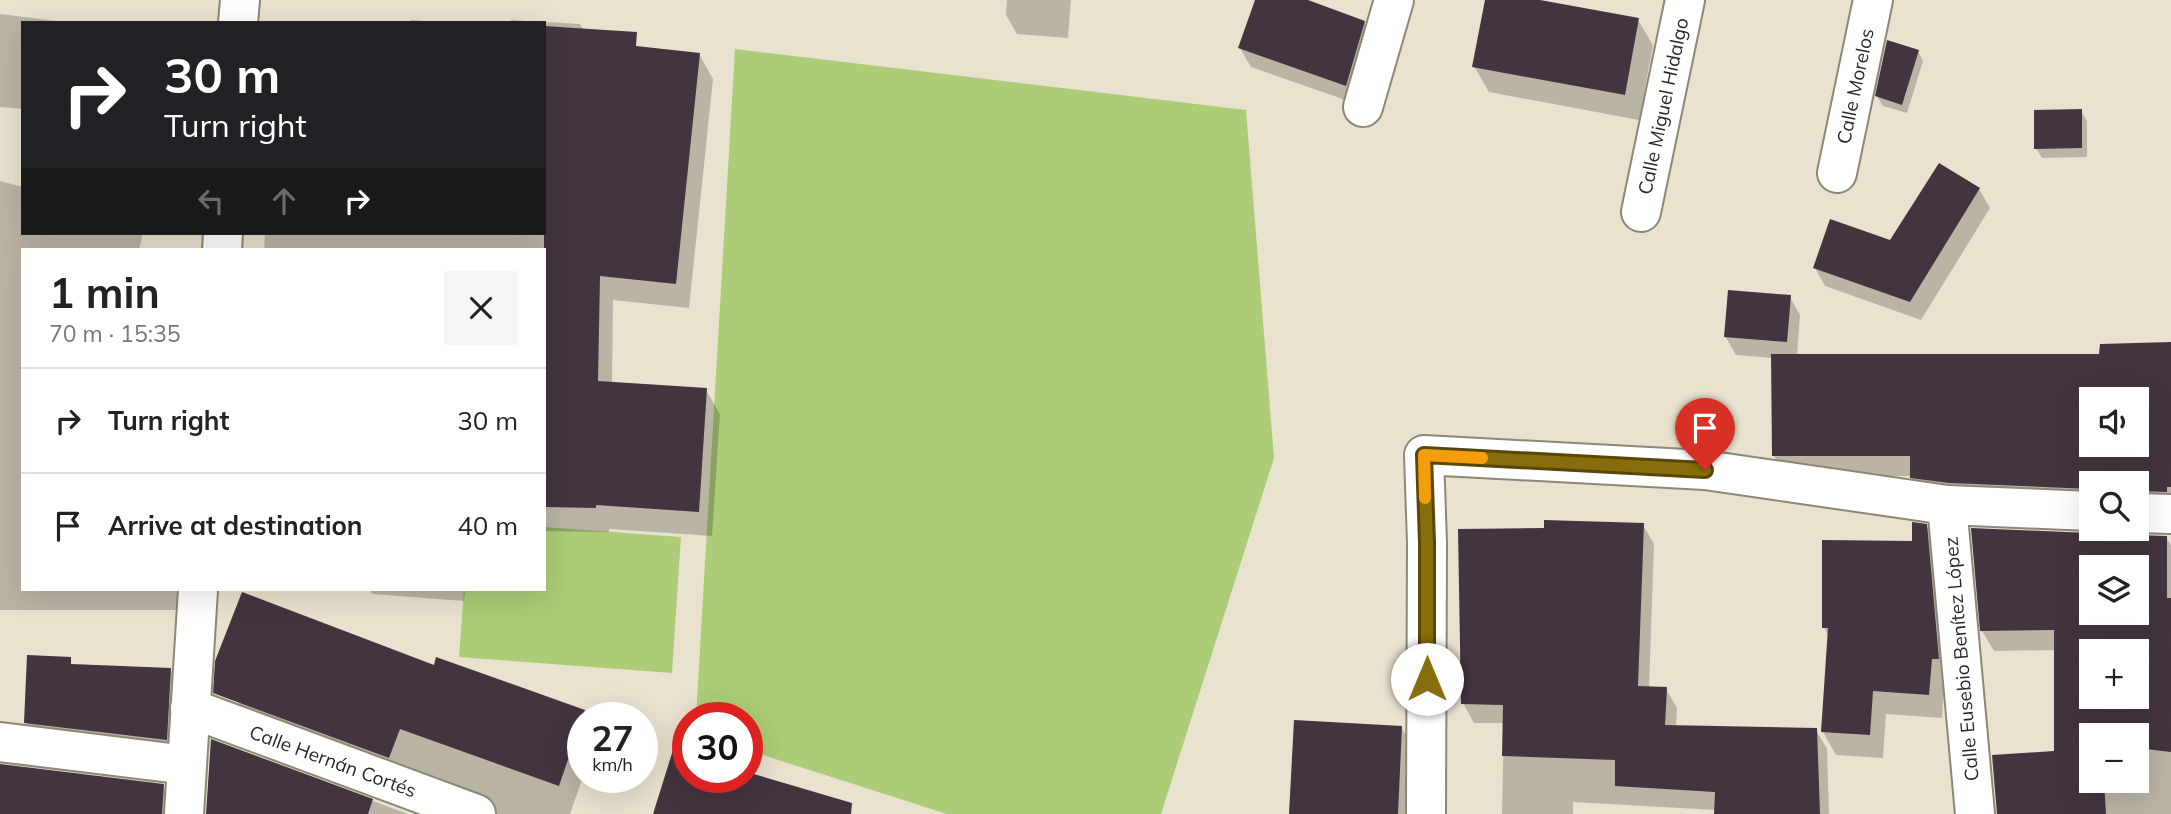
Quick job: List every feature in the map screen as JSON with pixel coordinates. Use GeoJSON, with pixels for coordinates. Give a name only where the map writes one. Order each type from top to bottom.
{"type":"FeatureCollection","features":[{"type":"Feature","properties":{"kind":"street"},"geometry":{"type":"LineString","coordinates":[[238,21],[240,0]]}},
{"type":"Feature","properties":{"kind":"street"},"geometry":{"type":"LineString","coordinates":[[1363,107],[1394,0]]}},
{"type":"Feature","properties":{"kind":"street","name":"Calle Miguel Hidalgo"},"geometry":{"type":"LineString","coordinates":[[1641,212],[1685,0]]}},
{"type":"Feature","properties":{"kind":"street","name":"Calle Morelos"},"geometry":{"type":"LineString","coordinates":[[1836,173],[1873,0]]}},
{"type":"Feature","properties":{"kind":"street"},"geometry":{"type":"LineString","coordinates":[[1426,814],[1427,543],[1424,455],[1705,470],[1947,505],[2079,510]]}},
{"type":"Feature","properties":{"kind":"street","name":"Calle Eusebio Benítez López"},"geometry":{"type":"LineString","coordinates":[[1947,505],[1975,814]]}},
{"type":"Feature","properties":{"kind":"street"},"geometry":{"type":"LineString","coordinates":[[2149,513],[2171,514]]}},
{"type":"Feature","properties":{"kind":"street"},"geometry":{"type":"LineString","coordinates":[[184,814],[198,591]]}},
{"type":"Feature","properties":{"kind":"street","name":"Calle Hernán Cortés"},"geometry":{"type":"LineString","coordinates":[[190,708],[476,814]]}},
{"type":"Feature","properties":{"kind":"street"},"geometry":{"type":"LineString","coordinates":[[0,742],[187,765]]}},
{"type":"Feature","properties":{"kind":"green space"},"geometry":{"type":"Polygon","coordinates":[[[735,49],[1246,110],[1274,458],[1161,814],[947,814],[763,755],[763,702],[697,702],[735,49]]]}},
{"type":"Feature","properties":{"kind":"green space"},"geometry":{"type":"Polygon","coordinates":[[[546,527],[681,537],[672,673],[459,657],[464,591],[546,591],[546,527]]]}},
{"type":"Feature","properties":{"kind":"building"},"geometry":{"type":"Polygon","coordinates":[[[1255,0],[1308,0],[1365,21],[1346,86],[1238,48],[1255,0]]]}},
{"type":"Feature","properties":{"kind":"building"},"geometry":{"type":"Polygon","coordinates":[[[1485,0],[1540,0],[1639,18],[1625,95],[1472,67],[1485,0]]]}},
{"type":"Feature","properties":{"kind":"building"},"geometry":{"type":"Polygon","coordinates":[[[546,26],[637,32],[636,46],[700,53],[676,284],[600,276],[598,381],[707,388],[699,512],[596,505],[596,508],[546,507],[546,26]]]}},
{"type":"Feature","properties":{"kind":"building"},"geometry":{"type":"Polygon","coordinates":[[[1887,40],[1919,50],[1902,105],[1875,96],[1887,40]]]}},
{"type":"Feature","properties":{"kind":"building"},"geometry":{"type":"Polygon","coordinates":[[[2082,109],[2082,148],[2034,149],[2034,110],[2082,109]]]}},
{"type":"Feature","properties":{"kind":"building"},"geometry":{"type":"Polygon","coordinates":[[[1939,163],[1980,188],[1910,302],[1813,268],[1830,219],[1890,240],[1939,163]]]}},
{"type":"Feature","properties":{"kind":"building"},"geometry":{"type":"Polygon","coordinates":[[[1728,290],[1791,295],[1787,342],[1724,337],[1728,290]]]}},
{"type":"Feature","properties":{"kind":"building"},"geometry":{"type":"Polygon","coordinates":[[[2171,342],[2171,487],[2167,487],[2167,492],[2149,491],[2149,471],[2079,471],[2079,488],[1949,483],[1910,478],[1910,456],[1772,456],[1771,354],[2099,354],[2100,344],[2171,342]]]}},
{"type":"Feature","properties":{"kind":"building"},"geometry":{"type":"Polygon","coordinates":[[[1544,520],[1644,523],[1638,686],[1667,687],[1665,725],[1817,728],[1820,814],[1714,814],[1715,792],[1615,786],[1615,760],[1502,756],[1503,705],[1461,704],[1458,529],[1544,528],[1544,520]]]}},
{"type":"Feature","properties":{"kind":"building"},"geometry":{"type":"Polygon","coordinates":[[[1912,522],[1927,524],[1939,659],[1932,659],[1929,695],[1873,691],[1870,735],[1821,732],[1828,628],[1822,628],[1822,540],[1912,541],[1912,522]]]}},
{"type":"Feature","properties":{"kind":"building"},"geometry":{"type":"Polygon","coordinates":[[[1971,528],[2079,533],[2079,541],[2149,541],[2149,535],[2167,536],[2167,598],[2171,598],[2171,752],[2149,749],[2149,723],[2079,723],[2079,793],[2105,793],[2106,814],[1997,814],[1992,755],[2054,751],[2054,630],[1980,631],[1971,528]]]}},
{"type":"Feature","properties":{"kind":"building"},"geometry":{"type":"Polygon","coordinates":[[[242,592],[434,665],[436,657],[567,704],[567,763],[559,786],[400,729],[389,758],[213,693],[215,661],[242,592]]]}},
{"type":"Feature","properties":{"kind":"building"},"geometry":{"type":"Polygon","coordinates":[[[27,655],[71,657],[71,664],[171,668],[167,740],[24,723],[27,655]]]}},
{"type":"Feature","properties":{"kind":"building"},"geometry":{"type":"Polygon","coordinates":[[[1294,720],[1402,726],[1398,814],[1289,814],[1294,720]]]}},
{"type":"Feature","properties":{"kind":"building"},"geometry":{"type":"Polygon","coordinates":[[[211,739],[373,799],[368,814],[206,814],[211,739]]]}},
{"type":"Feature","properties":{"kind":"building"},"geometry":{"type":"Polygon","coordinates":[[[672,753],[672,793],[763,793],[763,777],[852,803],[851,814],[653,814],[672,753]]]}},
{"type":"Feature","properties":{"kind":"building"},"geometry":{"type":"Polygon","coordinates":[[[0,764],[164,784],[162,814],[0,814],[0,764]]]}},
{"type":"Feature","properties":{"kind":"slow traffic"},"geometry":{"type":"LineString","coordinates":[[1425,498],[1424,455],[1482,458]]}},
{"type":"Feature","properties":{"kind":"route"},"geometry":{"type":"LineString","coordinates":[[1427,679],[1424,455],[1705,470]]}}]}
